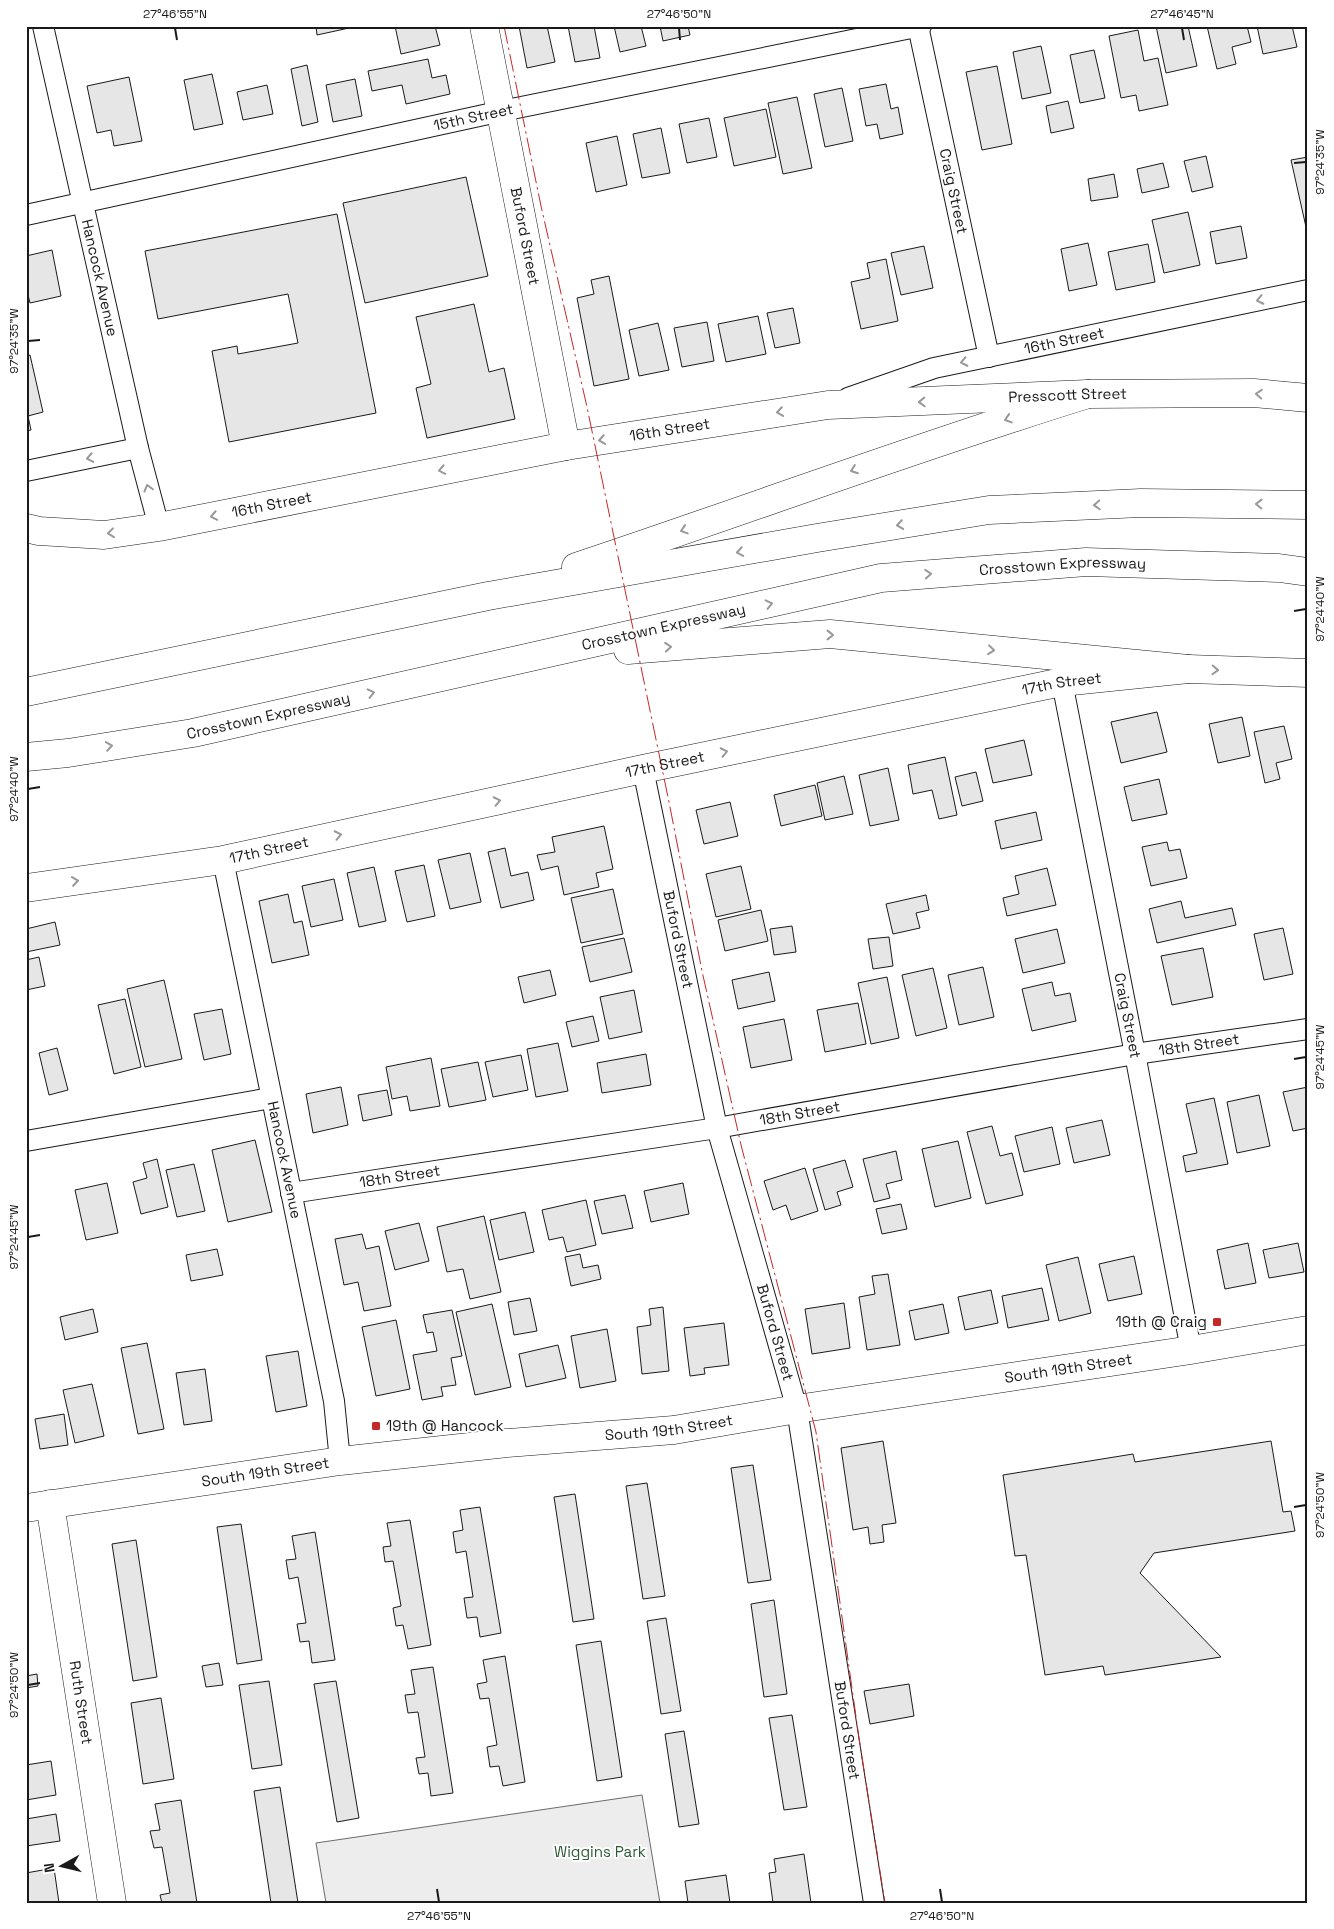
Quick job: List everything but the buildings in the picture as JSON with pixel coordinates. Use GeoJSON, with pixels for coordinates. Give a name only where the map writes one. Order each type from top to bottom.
{"type":"FeatureCollection","features":[{"type":"Feature","properties":{"kind":"main road","name":"Buford Street"},"geometry":{"type":"LineString","coordinates":[[484,26],[566,446]]}},
{"type":"Feature","properties":{"kind":"main road","name":"Presscott Street"},"geometry":{"type":"LineString","coordinates":[[828,405],[1088,394],[1254,393],[1308,398]]}},
{"type":"Feature","properties":{"kind":"main road"},"geometry":{"type":"LineString","coordinates":[[488,596],[695,527],[860,468],[1088,394]]}},
{"type":"Feature","properties":{"kind":"main road","name":"16th Street"},"geometry":{"type":"LineString","coordinates":[[26,528],[39,531],[104,534],[159,527],[566,446],[828,405]]}},
{"type":"Feature","properties":{"kind":"main road"},"geometry":{"type":"LineString","coordinates":[[26,692],[77,683],[488,596],[989,510],[1141,503],[1308,504]]}},
{"type":"Feature","properties":{"kind":"main road","name":"Crosstown Expressway"},"geometry":{"type":"LineString","coordinates":[[26,757],[68,753],[193,733],[881,578],[1086,562],[1279,568],[1308,572]]}},
{"type":"Feature","properties":{"kind":"main road"},"geometry":{"type":"LineString","coordinates":[[532,658],[830,634],[1188,669]]}},
{"type":"Feature","properties":{"kind":"main road","name":"17th Street"},"geometry":{"type":"LineString","coordinates":[[26,888],[223,860],[643,769],[1062,682],[1188,669],[1308,673]]}},
{"type":"Feature","properties":{"kind":"main road"},"geometry":{"type":"LineString","coordinates":[[26,681],[77,683]]}},
{"type":"Feature","properties":{"kind":"main road"},"geometry":{"type":"LineString","coordinates":[[26,764],[68,753]]}},
{"type":"Feature","properties":{"kind":"main road","name":"South 19th Street"},"geometry":{"type":"LineString","coordinates":[[38,1506],[340,1461],[674,1430],[1191,1350],[1308,1330]]}},
{"type":"Feature","properties":{"kind":"main road","name":"Ruth Street"},"geometry":{"type":"LineString","coordinates":[[38,1506],[112,1903]]}},
{"type":"Feature","properties":{"kind":"street","name":"Hancock Avenue"},"geometry":{"type":"LineString","coordinates":[[43,26],[138,448],[159,527]]}},
{"type":"Feature","properties":{"kind":"street","name":"15th Street"},"geometry":{"type":"LineString","coordinates":[[26,215],[502,111],[919,26]]}},
{"type":"Feature","properties":{"kind":"street","name":"Craig Street"},"geometry":{"type":"LineString","coordinates":[[919,26],[989,357]]}},
{"type":"Feature","properties":{"kind":"street","name":"16th Street"},"geometry":{"type":"LineString","coordinates":[[828,405],[934,368],[1308,290]]}},
{"type":"Feature","properties":{"kind":"street"},"geometry":{"type":"LineString","coordinates":[[26,471],[138,448]]}},
{"type":"Feature","properties":{"kind":"street","name":"Craig Street"},"geometry":{"type":"LineString","coordinates":[[1062,682],[1191,1350]]}},
{"type":"Feature","properties":{"kind":"street","name":"Buford Street"},"geometry":{"type":"LineString","coordinates":[[643,769],[717,1128],[797,1410],[874,1903]]}},
{"type":"Feature","properties":{"kind":"street","name":"Hancock Avenue"},"geometry":{"type":"LineString","coordinates":[[223,860],[334,1401],[340,1461]]}},
{"type":"Feature","properties":{"kind":"street","name":"18th Street"},"geometry":{"type":"LineString","coordinates":[[291,1193],[717,1128],[1135,1054],[1308,1029]]}},
{"type":"Feature","properties":{"kind":"street"},"geometry":{"type":"LineString","coordinates":[[26,1141],[271,1098]]}},
{"type":"Feature","properties":{"kind":"shaded area","name":"Wiggins Park"},"geometry":{"type":"Polygon","coordinates":[[[642,1795],[660,1903],[326,1903],[316,1843],[642,1795]]]}},
{"type":"Feature","properties":{"kind":"power"},"geometry":{"type":"LineString","coordinates":[[504,26],[541,206],[587,407],[702,971],[741,1145],[816,1432],[859,1738],[885,1903]]}},
{"type":"Feature","properties":{"kind":"place","name":"19th @ Craig"},"geometry":{"type":"Point","coordinates":[1217,1322]}},
{"type":"Feature","properties":{"kind":"place","name":"19th @ Hancock"},"geometry":{"type":"Point","coordinates":[376,1426]}}]}
